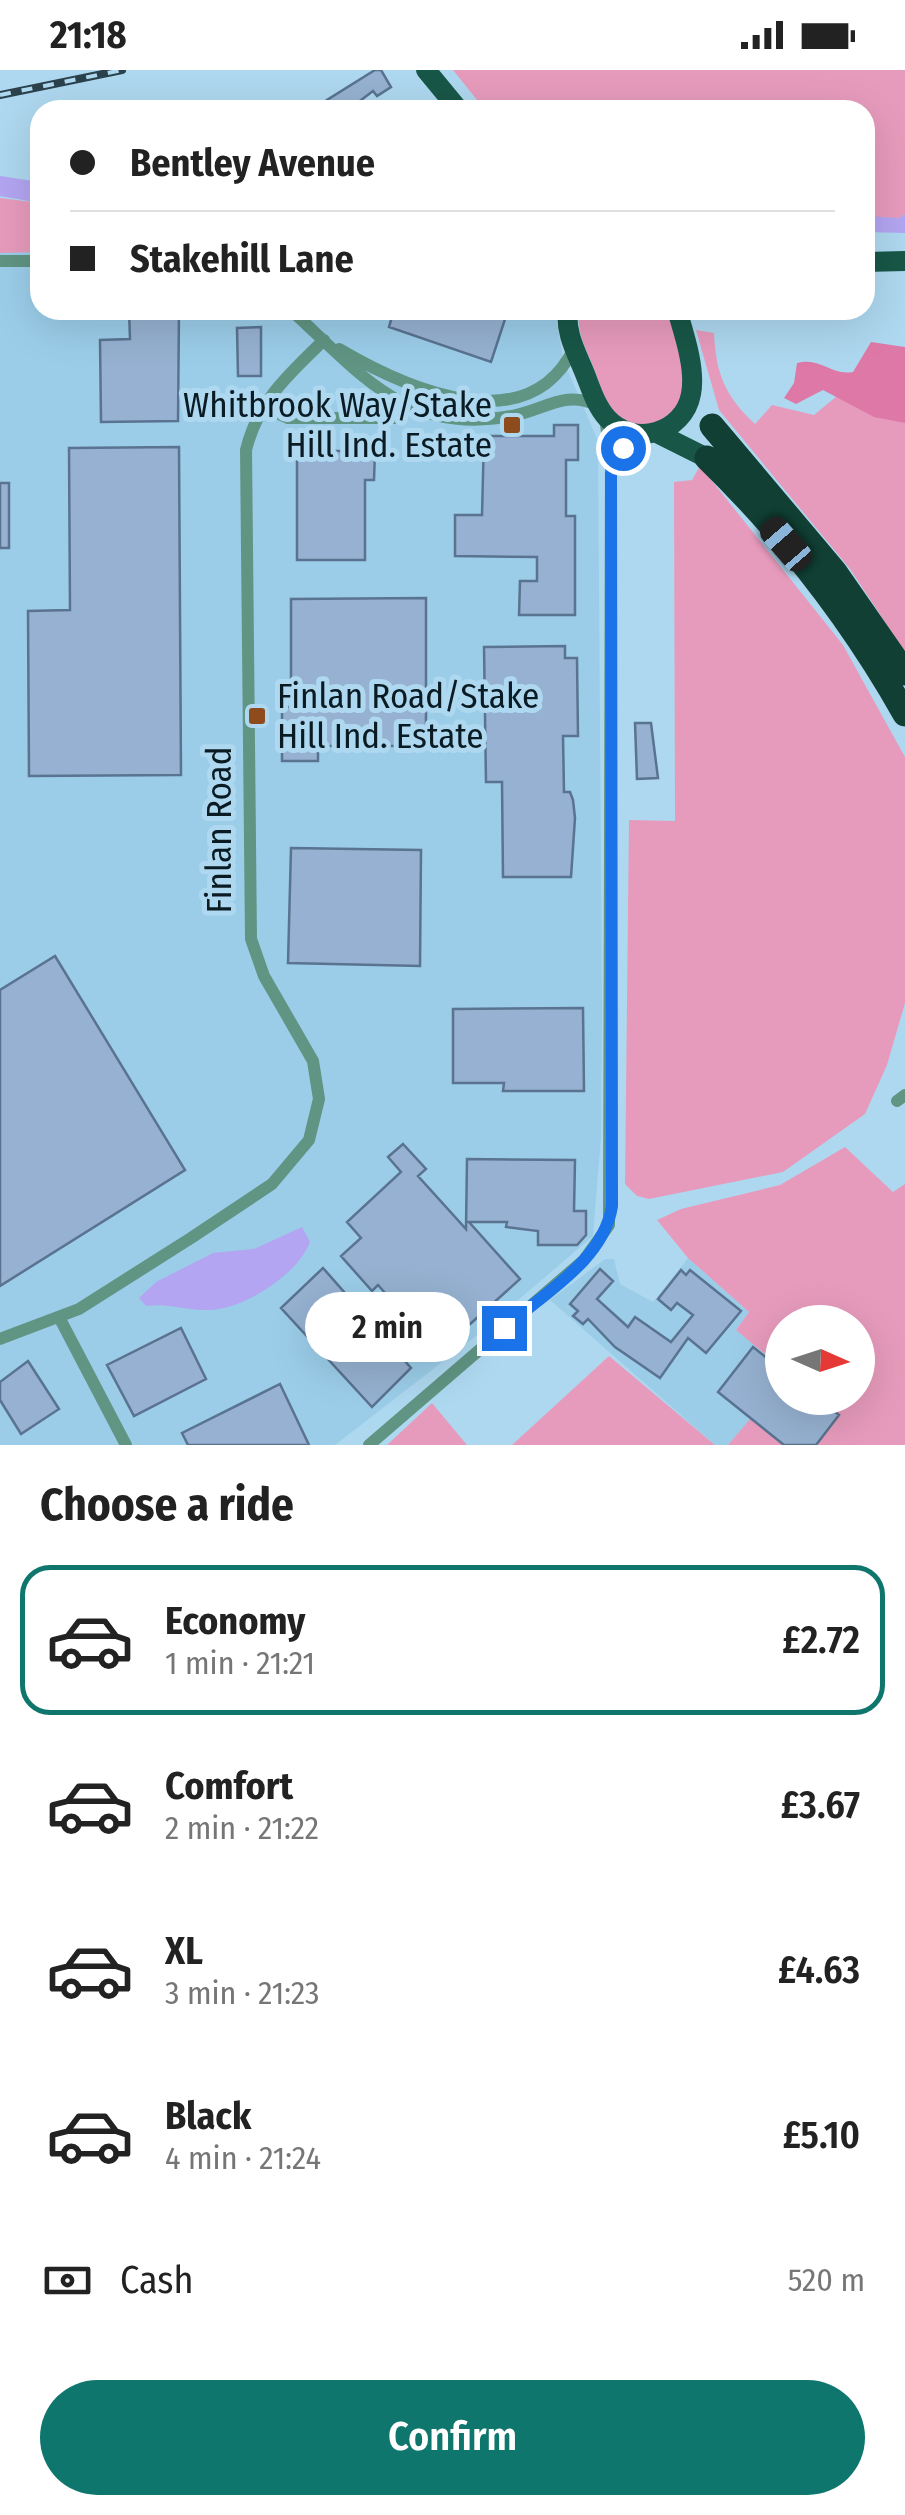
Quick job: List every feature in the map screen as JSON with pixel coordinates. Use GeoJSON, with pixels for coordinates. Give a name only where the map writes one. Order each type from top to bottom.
{"type":"FeatureCollection","features":[{"type":"Feature","properties":{"kind":"highway"},"geometry":{"type":"LineString","coordinates":[[712,426],[844,584],[905,673]]}},
{"type":"Feature","properties":{"kind":"highway"},"geometry":{"type":"LineString","coordinates":[[707,458],[786,544],[846,620],[905,714]]}},
{"type":"Feature","properties":{"kind":"main road"},"geometry":{"type":"LineString","coordinates":[[426,70],[450,100]]}},
{"type":"Feature","properties":{"kind":"main road"},"geometry":{"type":"LineString","coordinates":[[875,262],[905,261]]}},
{"type":"Feature","properties":{"kind":"main road"},"geometry":{"type":"LineString","coordinates":[[569,320],[574,348],[602,411],[619,428],[687,444],[707,458]]}},
{"type":"Feature","properties":{"kind":"main road"},"geometry":{"type":"LineString","coordinates":[[681,320],[692,378],[712,426]]}},
{"type":"Feature","properties":{"kind":"main road"},"geometry":{"type":"LineString","coordinates":[[648,434],[673,424],[686,410],[692,378]]}},
{"type":"Feature","properties":{"kind":"street"},"geometry":{"type":"LineString","coordinates":[[0,261],[30,260]]}},
{"type":"Feature","properties":{"kind":"street"},"geometry":{"type":"LineString","coordinates":[[302,320],[364,380],[403,406],[439,416],[483,420],[514,416],[566,398],[602,411],[611,474],[609,1224],[584,1260],[368,1445]]}},
{"type":"Feature","properties":{"kind":"street"},"geometry":{"type":"LineString","coordinates":[[324,340],[413,387],[464,400],[522,394],[549,384],[561,374],[574,348]]}},
{"type":"Feature","properties":{"kind":"street","name":"Finlan Road"},"geometry":{"type":"LineString","coordinates":[[0,1339],[80,1309],[272,1184],[298,1157],[314,1130],[318,1100],[313,1060],[264,976],[251,939],[248,912],[246,450],[254,418],[324,340]]}},
{"type":"Feature","properties":{"kind":"street"},"geometry":{"type":"LineString","coordinates":[[263,407],[288,418],[396,418],[403,406]]}},
{"type":"Feature","properties":{"kind":"street"},"geometry":{"type":"LineString","coordinates":[[611,474],[623,448],[648,434]]}},
{"type":"Feature","properties":{"kind":"street"},"geometry":{"type":"LineString","coordinates":[[59,1317],[126,1445]]}},
{"type":"Feature","properties":{"kind":"shaded area"},"geometry":{"type":"Polygon","coordinates":[[[453,70],[905,70],[905,214],[899,219],[875,217],[875,100],[477,100],[453,70]]]}},
{"type":"Feature","properties":{"kind":"shaded area"},"geometry":{"type":"Polygon","coordinates":[[[0,176],[30,180],[30,201],[0,196],[0,176]]]}},
{"type":"Feature","properties":{"kind":"shaded area"},"geometry":{"type":"Polygon","coordinates":[[[0,198],[30,202],[30,252],[0,253],[0,198]]]}},
{"type":"Feature","properties":{"kind":"shaded area"},"geometry":{"type":"Polygon","coordinates":[[[905,214],[905,233],[875,232],[875,217],[899,218],[905,214]]]}},
{"type":"Feature","properties":{"kind":"shaded area"},"geometry":{"type":"Polygon","coordinates":[[[0,223],[30,225],[30,320],[557,320],[563,359],[598,441],[602,1008],[601,1137],[593,1236],[481,1332],[335,1445],[0,1445],[0,223]]]}},
{"type":"Feature","properties":{"kind":"shaded area"},"geometry":{"type":"Polygon","coordinates":[[[579,320],[670,320],[683,383],[680,405],[673,414],[643,425],[622,418],[613,410],[603,393],[579,320]]]}},
{"type":"Feature","properties":{"kind":"shaded area"},"geometry":{"type":"Polygon","coordinates":[[[696,330],[714,333],[724,383],[736,404],[755,424],[772,405],[814,415],[837,396],[905,417],[905,652],[850,569],[719,410],[696,330]]]}},
{"type":"Feature","properties":{"kind":"shaded area"},"geometry":{"type":"Polygon","coordinates":[[[871,342],[905,347],[905,423],[874,417],[823,390],[796,404],[784,398],[794,383],[797,363],[813,362],[853,372],[871,342]]]}},
{"type":"Feature","properties":{"kind":"shaded area"},"geometry":{"type":"Polygon","coordinates":[[[700,466],[843,645],[905,757],[905,1003],[887,1065],[865,1114],[783,1172],[649,1199],[637,1196],[625,1184],[629,820],[675,821],[674,482],[692,480],[700,466]]]}},
{"type":"Feature","properties":{"kind":"shaded area"},"geometry":{"type":"Polygon","coordinates":[[[845,1147],[893,1192],[905,1184],[905,1445],[816,1445],[839,1415],[875,1415],[875,1305],[765,1305],[765,1354],[736,1330],[749,1312],[688,1258],[657,1220],[681,1209],[780,1185],[845,1147]]]}},
{"type":"Feature","properties":{"kind":"shaded area"},"geometry":{"type":"Polygon","coordinates":[[[302,1227],[310,1242],[294,1266],[268,1288],[238,1303],[201,1310],[146,1306],[139,1298],[156,1282],[213,1253],[254,1249],[302,1227]]]}},
{"type":"Feature","properties":{"kind":"shaded area"},"geometry":{"type":"Polygon","coordinates":[[[688,1258],[749,1312],[736,1330],[765,1354],[765,1415],[839,1415],[816,1445],[784,1445],[751,1419],[728,1445],[715,1445],[550,1300],[605,1259],[614,1259],[620,1284],[653,1302],[688,1258]]]}},
{"type":"Feature","properties":{"kind":"shaded area"},"geometry":{"type":"Polygon","coordinates":[[[609,1356],[715,1445],[512,1445],[609,1356]]]}},
{"type":"Feature","properties":{"kind":"shaded area"},"geometry":{"type":"Polygon","coordinates":[[[432,1403],[467,1445],[387,1445],[432,1403]]]}},
{"type":"Feature","properties":{"kind":"shaded area"},"geometry":{"type":"Polygon","coordinates":[[[751,1418],[784,1445],[728,1445],[751,1418]]]}},
{"type":"Feature","properties":{"kind":"building"},"geometry":{"type":"Polygon","coordinates":[[[375,70],[381,70],[391,87],[377,96],[373,91],[361,100],[327,100],[375,70]]]}},
{"type":"Feature","properties":{"kind":"building"},"geometry":{"type":"Polygon","coordinates":[[[129,320],[179,320],[178,421],[101,422],[100,340],[130,339],[129,320]]]}},
{"type":"Feature","properties":{"kind":"building"},"geometry":{"type":"Polygon","coordinates":[[[391,320],[505,320],[491,362],[389,327],[391,320]]]}},
{"type":"Feature","properties":{"kind":"building"},"geometry":{"type":"Polygon","coordinates":[[[261,327],[261,376],[238,376],[237,328],[261,327]]]}},
{"type":"Feature","properties":{"kind":"building"},"geometry":{"type":"Polygon","coordinates":[[[554,425],[578,425],[578,460],[566,460],[566,516],[575,516],[575,615],[519,615],[520,581],[537,581],[537,557],[455,556],[455,515],[482,515],[484,436],[554,436],[554,425]]]}},
{"type":"Feature","properties":{"kind":"building"},"geometry":{"type":"Polygon","coordinates":[[[179,447],[181,775],[29,776],[28,611],[70,610],[69,448],[179,447]]]}},
{"type":"Feature","properties":{"kind":"building"},"geometry":{"type":"Polygon","coordinates":[[[297,451],[375,451],[374,480],[365,480],[365,560],[297,560],[297,451]]]}},
{"type":"Feature","properties":{"kind":"building"},"geometry":{"type":"Polygon","coordinates":[[[0,483],[9,483],[9,548],[0,548],[0,483]]]}},
{"type":"Feature","properties":{"kind":"building"},"geometry":{"type":"Polygon","coordinates":[[[426,598],[426,746],[318,746],[318,761],[282,761],[282,707],[291,707],[291,599],[426,598]]]}},
{"type":"Feature","properties":{"kind":"building"},"geometry":{"type":"Polygon","coordinates":[[[565,646],[565,658],[577,658],[578,736],[563,736],[564,792],[570,792],[575,818],[571,877],[503,877],[502,782],[486,782],[484,647],[565,646]]]}},
{"type":"Feature","properties":{"kind":"building"},"geometry":{"type":"Polygon","coordinates":[[[635,723],[651,723],[658,778],[637,779],[635,723]]]}},
{"type":"Feature","properties":{"kind":"building"},"geometry":{"type":"Polygon","coordinates":[[[291,848],[421,850],[420,966],[288,963],[291,848]]]}},
{"type":"Feature","properties":{"kind":"building"},"geometry":{"type":"Polygon","coordinates":[[[55,956],[185,1170],[0,1286],[0,990],[55,956]]]}},
{"type":"Feature","properties":{"kind":"building"},"geometry":{"type":"Polygon","coordinates":[[[583,1008],[584,1091],[503,1091],[504,1083],[453,1083],[453,1009],[583,1008]]]}},
{"type":"Feature","properties":{"kind":"building"},"geometry":{"type":"Polygon","coordinates":[[[403,1144],[426,1169],[418,1176],[466,1229],[467,1159],[575,1160],[574,1211],[586,1211],[586,1235],[577,1245],[538,1245],[538,1231],[506,1227],[507,1222],[469,1222],[520,1279],[438,1353],[378,1285],[372,1291],[341,1256],[361,1238],[347,1222],[401,1172],[388,1157],[403,1144]]]}},
{"type":"Feature","properties":{"kind":"building"},"geometry":{"type":"Polygon","coordinates":[[[323,1268],[411,1368],[372,1407],[281,1308],[323,1268]]]}},
{"type":"Feature","properties":{"kind":"building"},"geometry":{"type":"Polygon","coordinates":[[[600,1269],[613,1281],[597,1299],[628,1327],[635,1317],[671,1342],[693,1315],[677,1303],[671,1310],[658,1299],[681,1270],[686,1275],[690,1270],[741,1311],[706,1353],[688,1338],[660,1378],[615,1347],[588,1319],[583,1324],[573,1316],[578,1311],[570,1304],[600,1269]]]}},
{"type":"Feature","properties":{"kind":"building"},"geometry":{"type":"Polygon","coordinates":[[[181,1328],[206,1379],[134,1416],[107,1365],[181,1328]]]}},
{"type":"Feature","properties":{"kind":"building"},"geometry":{"type":"Polygon","coordinates":[[[753,1347],[765,1357],[765,1415],[839,1415],[816,1445],[784,1445],[718,1392],[753,1347]]]}},
{"type":"Feature","properties":{"kind":"building"},"geometry":{"type":"Polygon","coordinates":[[[28,1361],[59,1409],[21,1434],[0,1400],[0,1382],[28,1361]]]}},
{"type":"Feature","properties":{"kind":"building"},"geometry":{"type":"Polygon","coordinates":[[[280,1384],[309,1445],[188,1445],[182,1433],[280,1384]]]}},
{"type":"Feature","properties":{"kind":"railway"},"geometry":{"type":"LineString","coordinates":[[0,95],[122,70]]}},
{"type":"Feature","properties":{"kind":"place","name":"Whitbrook Way/Stake Hill Ind. Estate"},"geometry":{"type":"Point","coordinates":[512,425]}},
{"type":"Feature","properties":{"kind":"place","name":"Finlan Road/Stake Hill Ind. Estate"},"geometry":{"type":"Point","coordinates":[257,716]}},
{"type":"Feature","properties":{"kind":"route"},"geometry":{"type":"LineString","coordinates":[[504,1328],[584,1260],[609,1224],[612,1206],[611,474],[623,448]]}}]}
